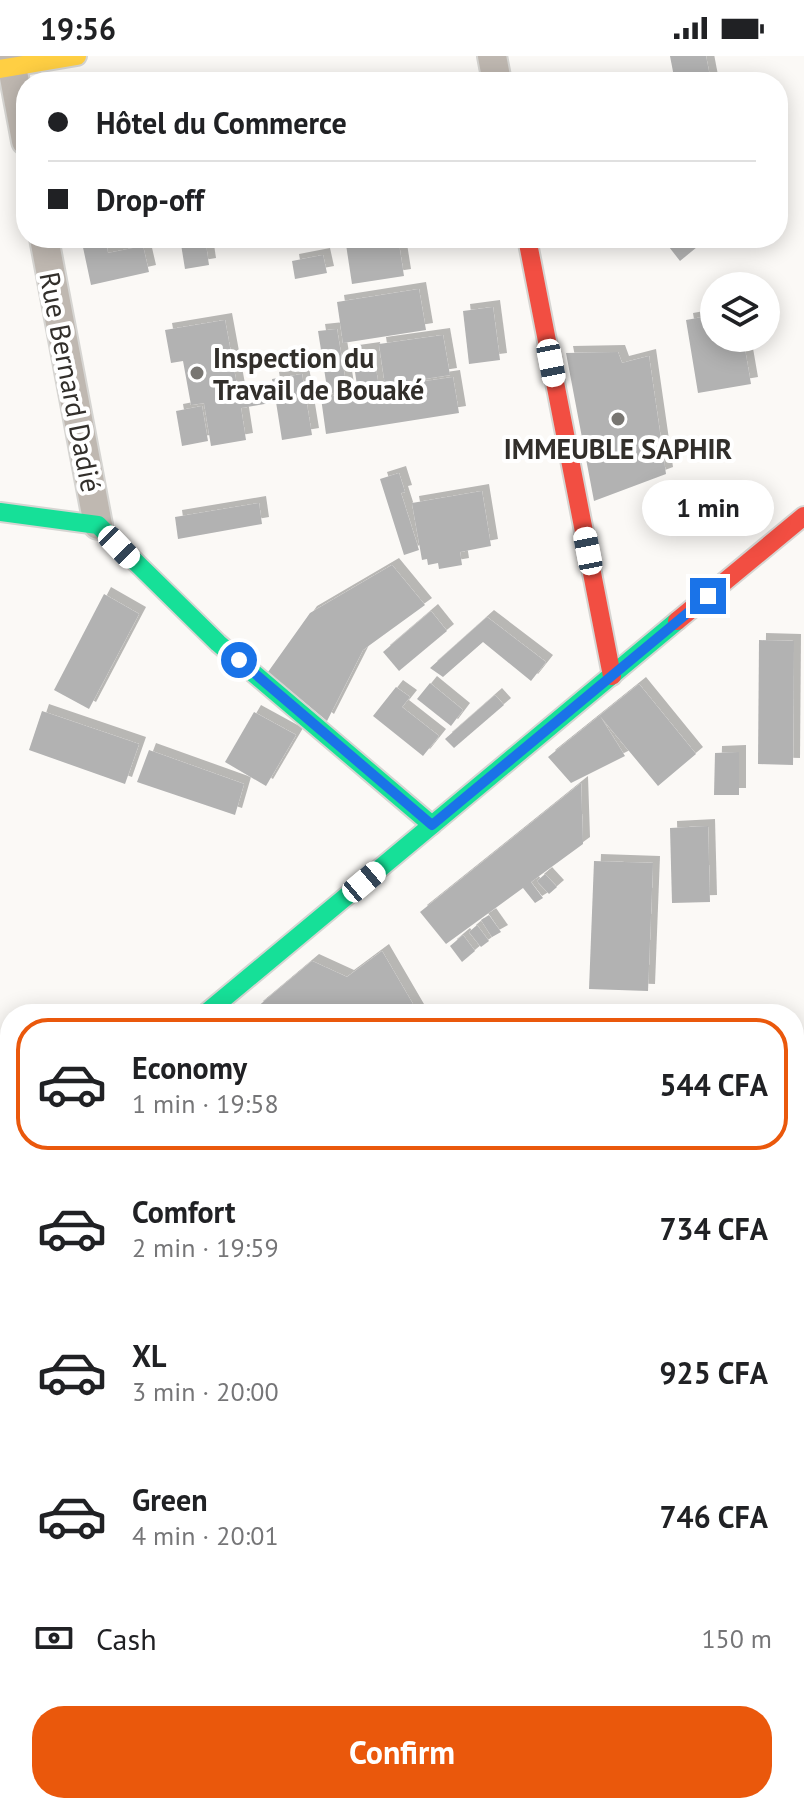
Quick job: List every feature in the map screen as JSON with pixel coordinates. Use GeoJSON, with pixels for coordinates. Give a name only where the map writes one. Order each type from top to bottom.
{"type":"FeatureCollection","features":[{"type":"Feature","properties":{"kind":"street"},"geometry":{"type":"LineString","coordinates":[[16,100],[7,64],[77,56]]}},
{"type":"Feature","properties":{"kind":"street","name":"Rue Bernard Dadié"},"geometry":{"type":"LineString","coordinates":[[46,248],[98,525]]}},
{"type":"Feature","properties":{"kind":"street"},"geometry":{"type":"LineString","coordinates":[[529,248],[612,676]]}},
{"type":"Feature","properties":{"kind":"street"},"geometry":{"type":"LineString","coordinates":[[0,512],[98,525],[218,643],[432,825]]}},
{"type":"Feature","properties":{"kind":"street"},"geometry":{"type":"LineString","coordinates":[[217,1004],[804,516]]}},
{"type":"Feature","properties":{"kind":"building"},"geometry":{"type":"Polygon","coordinates":[[[670,56],[706,56],[709,72],[673,72],[670,56]]]}},
{"type":"Feature","properties":{"kind":"building"},"geometry":{"type":"Polygon","coordinates":[[[83,248],[107,248],[108,253],[143,248],[149,272],[91,285],[83,248]]]}},
{"type":"Feature","properties":{"kind":"building"},"geometry":{"type":"Polygon","coordinates":[[[182,248],[206,248],[209,265],[185,269],[182,248]]]}},
{"type":"Feature","properties":{"kind":"building"},"geometry":{"type":"Polygon","coordinates":[[[347,248],[400,248],[404,276],[352,284],[347,248]]]}},
{"type":"Feature","properties":{"kind":"building"},"geometry":{"type":"Polygon","coordinates":[[[670,248],[696,248],[680,261],[670,248]]]}},
{"type":"Feature","properties":{"kind":"building"},"geometry":{"type":"Polygon","coordinates":[[[323,255],[327,273],[295,279],[292,261],[323,255]]]}},
{"type":"Feature","properties":{"kind":"building"},"geometry":{"type":"Polygon","coordinates":[[[419,289],[426,330],[343,343],[337,302],[419,289]]]}},
{"type":"Feature","properties":{"kind":"building"},"geometry":{"type":"Polygon","coordinates":[[[493,307],[500,360],[469,364],[463,311],[493,307]]]}},
{"type":"Feature","properties":{"kind":"building"},"geometry":{"type":"Polygon","coordinates":[[[700,318],[700,352],[745,352],[751,384],[698,393],[686,320],[700,318]]]}},
{"type":"Feature","properties":{"kind":"building"},"geometry":{"type":"Polygon","coordinates":[[[225,320],[239,396],[274,391],[272,379],[302,374],[312,435],[282,440],[276,402],[241,408],[246,440],[211,446],[204,403],[191,405],[183,361],[171,363],[165,330],[225,320]]]}},
{"type":"Feature","properties":{"kind":"building"},"geometry":{"type":"Polygon","coordinates":[[[337,329],[347,390],[328,394],[318,331],[337,329]]]}},
{"type":"Feature","properties":{"kind":"building"},"geometry":{"type":"Polygon","coordinates":[[[443,335],[450,375],[385,385],[379,344],[443,335]]]}},
{"type":"Feature","properties":{"kind":"building"},"geometry":{"type":"Polygon","coordinates":[[[373,349],[379,388],[453,377],[459,413],[326,434],[321,398],[358,392],[352,352],[373,349]]]}},
{"type":"Feature","properties":{"kind":"building","name":"IMMEUBLE SAPHIR"},"geometry":{"type":"Polygon","coordinates":[[[618,352],[622,363],[649,356],[666,474],[594,501],[566,353],[618,352]]]}},
{"type":"Feature","properties":{"kind":"building"},"geometry":{"type":"Polygon","coordinates":[[[202,406],[208,441],[182,446],[176,411],[202,406]]]}},
{"type":"Feature","properties":{"kind":"building"},"geometry":{"type":"Polygon","coordinates":[[[399,473],[405,492],[401,493],[419,550],[404,555],[380,479],[399,473]]]}},
{"type":"Feature","properties":{"kind":"building"},"geometry":{"type":"Polygon","coordinates":[[[482,491],[491,546],[460,552],[462,565],[439,569],[438,563],[428,565],[427,559],[422,560],[412,503],[482,491]]]}},
{"type":"Feature","properties":{"kind":"building"},"geometry":{"type":"Polygon","coordinates":[[[259,503],[262,524],[178,539],[175,517],[259,503]]]}},
{"type":"Feature","properties":{"kind":"building"},"geometry":{"type":"Polygon","coordinates":[[[392,565],[425,605],[363,650],[327,721],[268,672],[310,613],[392,565]]]}},
{"type":"Feature","properties":{"kind":"building"},"geometry":{"type":"Polygon","coordinates":[[[104,594],[139,614],[89,709],[54,690],[104,594]]]}},
{"type":"Feature","properties":{"kind":"building"},"geometry":{"type":"Polygon","coordinates":[[[431,611],[447,631],[399,671],[383,652],[431,611]]]}},
{"type":"Feature","properties":{"kind":"building"},"geometry":{"type":"Polygon","coordinates":[[[487,617],[546,662],[531,681],[483,642],[443,677],[430,668],[487,617]]]}},
{"type":"Feature","properties":{"kind":"building"},"geometry":{"type":"Polygon","coordinates":[[[759,640],[794,641],[793,765],[758,764],[759,640]]]}},
{"type":"Feature","properties":{"kind":"building"},"geometry":{"type":"Polygon","coordinates":[[[430,683],[463,710],[451,726],[417,699],[430,683]]]}},
{"type":"Feature","properties":{"kind":"building"},"geometry":{"type":"Polygon","coordinates":[[[639,684],[696,754],[658,786],[600,716],[625,756],[571,783],[548,757],[639,684]]]}},
{"type":"Feature","properties":{"kind":"building"},"geometry":{"type":"Polygon","coordinates":[[[396,687],[410,697],[402,707],[439,736],[423,756],[373,716],[396,687]]]}},
{"type":"Feature","properties":{"kind":"building"},"geometry":{"type":"Polygon","coordinates":[[[495,695],[504,705],[454,748],[445,739],[495,695]]]}},
{"type":"Feature","properties":{"kind":"building"},"geometry":{"type":"Polygon","coordinates":[[[42,711],[139,744],[125,784],[29,750],[42,711]]]}},
{"type":"Feature","properties":{"kind":"building"},"geometry":{"type":"Polygon","coordinates":[[[254,712],[296,735],[266,786],[225,762],[254,712]]]}},
{"type":"Feature","properties":{"kind":"building"},"geometry":{"type":"Polygon","coordinates":[[[149,750],[244,784],[235,815],[137,782],[149,750]]]}},
{"type":"Feature","properties":{"kind":"building"},"geometry":{"type":"Polygon","coordinates":[[[739,752],[739,795],[714,795],[715,753],[739,752]]]}},
{"type":"Feature","properties":{"kind":"building"},"geometry":{"type":"Polygon","coordinates":[[[581,783],[583,844],[531,882],[543,898],[535,903],[523,888],[446,944],[420,912],[581,783]]]}},
{"type":"Feature","properties":{"kind":"building"},"geometry":{"type":"Polygon","coordinates":[[[708,826],[710,902],[672,903],[670,828],[708,826]]]}},
{"type":"Feature","properties":{"kind":"building"},"geometry":{"type":"Polygon","coordinates":[[[594,861],[653,863],[648,991],[589,989],[594,861]]]}},
{"type":"Feature","properties":{"kind":"building"},"geometry":{"type":"Polygon","coordinates":[[[545,874],[557,887],[549,894],[537,881],[545,874]]]}},
{"type":"Feature","properties":{"kind":"building"},"geometry":{"type":"Polygon","coordinates":[[[489,915],[501,932],[492,937],[481,920],[489,915]]]}},
{"type":"Feature","properties":{"kind":"building"},"geometry":{"type":"Polygon","coordinates":[[[477,925],[489,941],[481,947],[469,932],[477,925]]]}},
{"type":"Feature","properties":{"kind":"building"},"geometry":{"type":"Polygon","coordinates":[[[463,935],[475,951],[462,962],[450,946],[463,935]]]}},
{"type":"Feature","properties":{"kind":"building"},"geometry":{"type":"Polygon","coordinates":[[[382,951],[413,1004],[261,1004],[312,961],[347,977],[382,951]]]}},
{"type":"Feature","properties":{"kind":"traffic: fast"},"geometry":{"type":"LineString","coordinates":[[0,512],[98,525],[218,643],[432,825]]}},
{"type":"Feature","properties":{"kind":"traffic: fast"},"geometry":{"type":"LineString","coordinates":[[217,1004],[677,621]]}},
{"type":"Feature","properties":{"kind":"traffic: slow"},"geometry":{"type":"LineString","coordinates":[[0,69],[77,56]]}},
{"type":"Feature","properties":{"kind":"traffic: jam"},"geometry":{"type":"LineString","coordinates":[[529,248],[612,676]]}},
{"type":"Feature","properties":{"kind":"traffic: jam"},"geometry":{"type":"LineString","coordinates":[[677,621],[804,516]]}},
{"type":"Feature","properties":{"kind":"place","name":"Inspection du Travail de Bouaké"},"geometry":{"type":"Point","coordinates":[197,373]}},
{"type":"Feature","properties":{"kind":"place","name":"IMMEUBLE SAPHIR"},"geometry":{"type":"Point","coordinates":[618,419]}},
{"type":"Feature","properties":{"kind":"route"},"geometry":{"type":"LineString","coordinates":[[239,660],[432,825],[708,596]]}}]}
